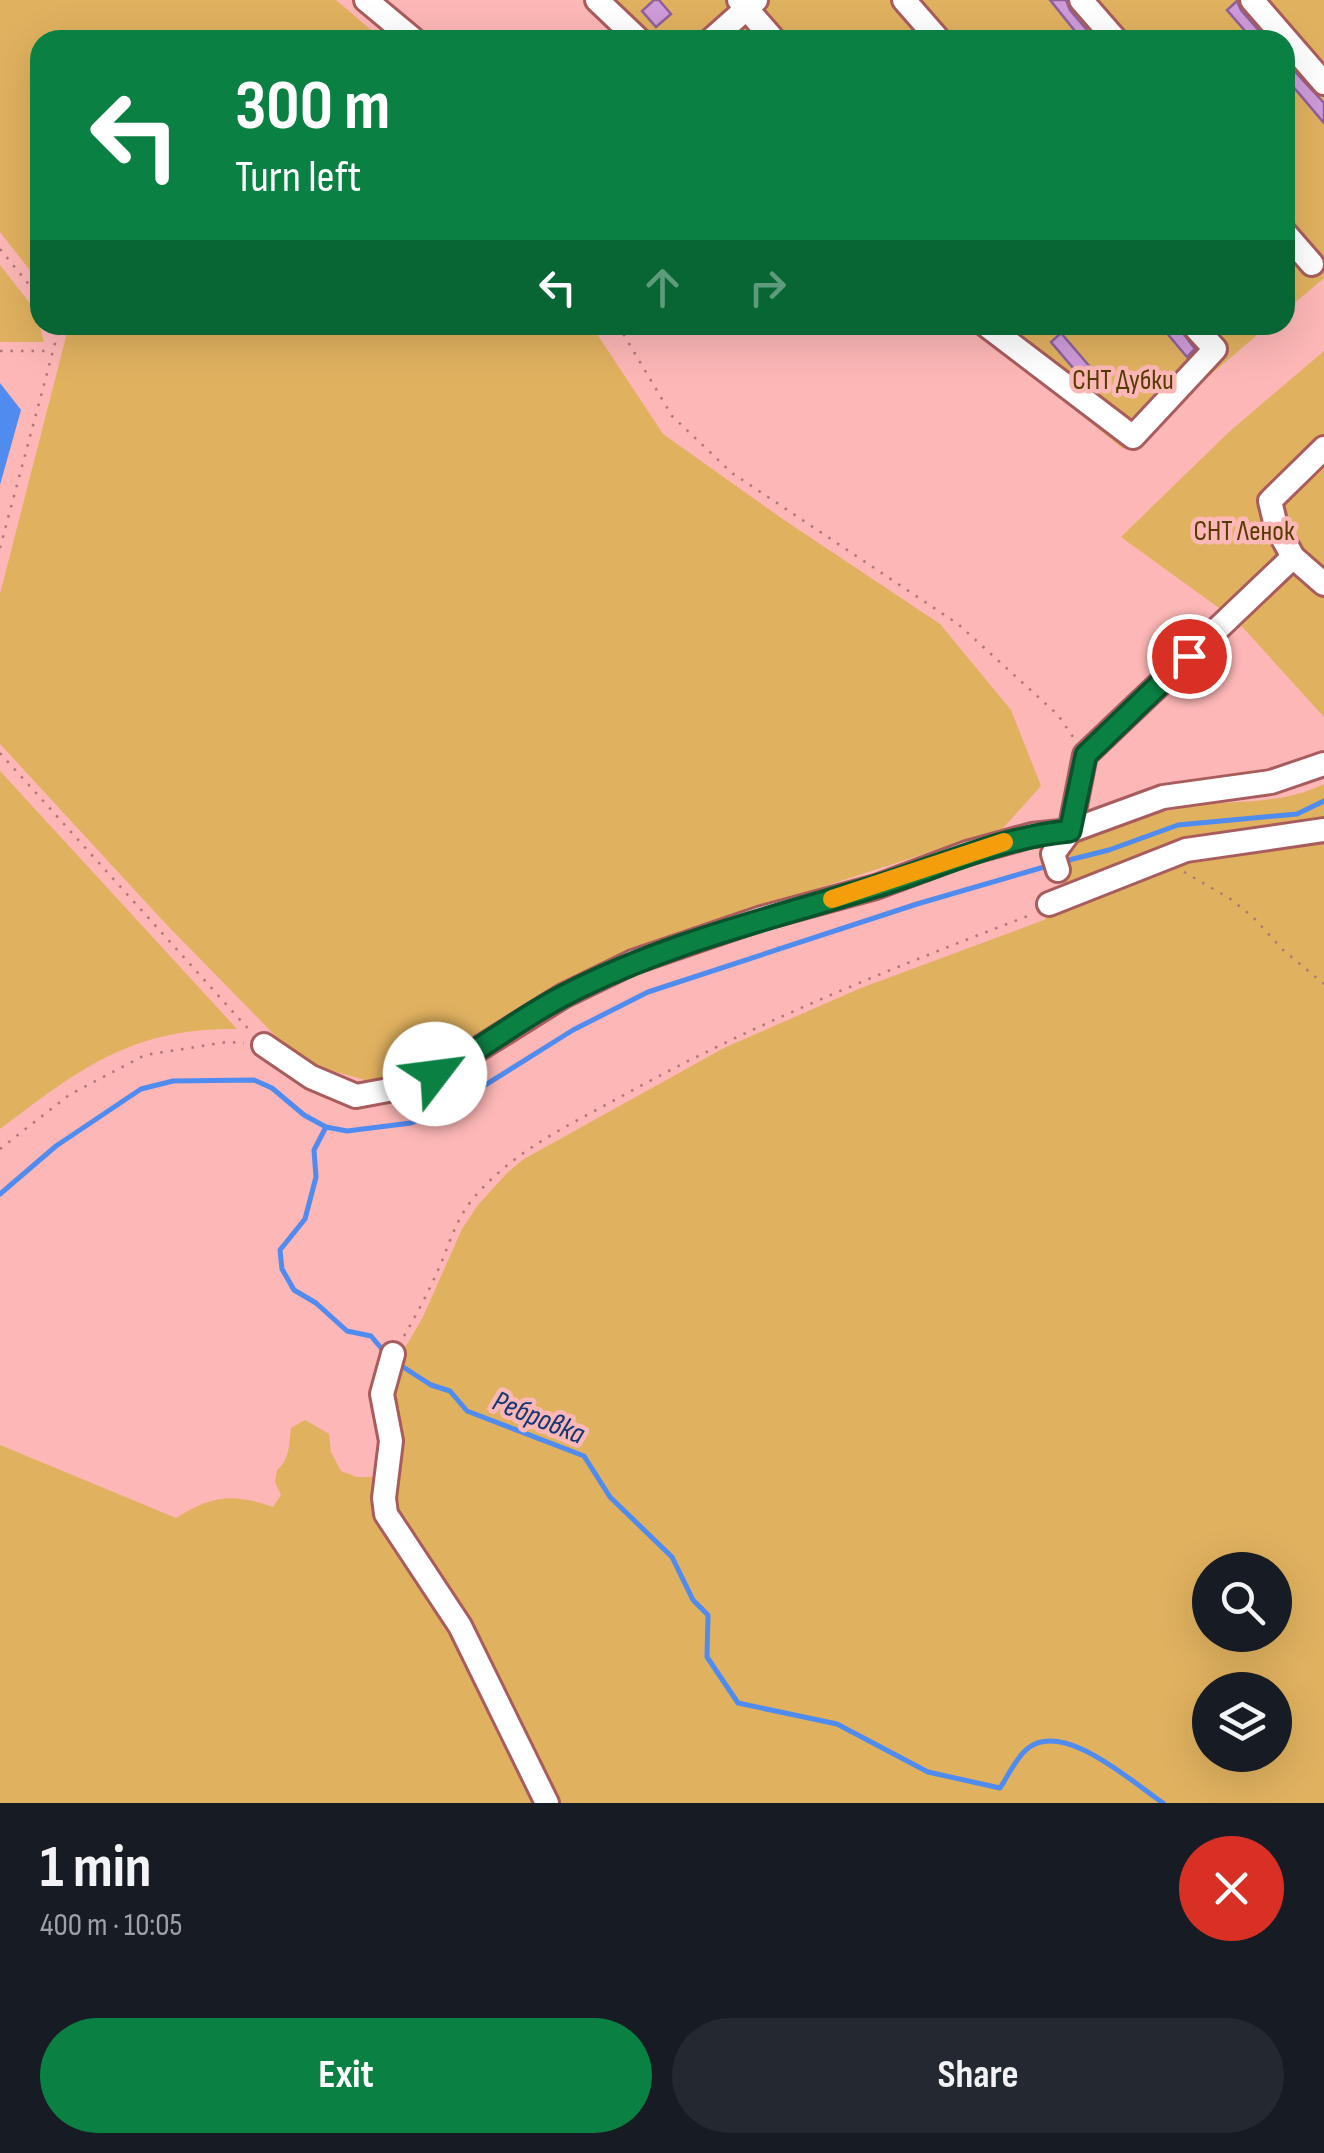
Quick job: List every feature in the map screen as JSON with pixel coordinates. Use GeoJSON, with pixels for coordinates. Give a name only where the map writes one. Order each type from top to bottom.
{"type":"FeatureCollection","features":[{"type":"Feature","properties":{"kind":"street"},"geometry":{"type":"LineString","coordinates":[[366,0],[402,30]]}},
{"type":"Feature","properties":{"kind":"street"},"geometry":{"type":"LineString","coordinates":[[596,0],[628,30]]}},
{"type":"Feature","properties":{"kind":"street"},"geometry":{"type":"LineString","coordinates":[[904,0],[930,30]]}},
{"type":"Feature","properties":{"kind":"street"},"geometry":{"type":"LineString","coordinates":[[1081,0],[1107,30]]}},
{"type":"Feature","properties":{"kind":"street"},"geometry":{"type":"LineString","coordinates":[[1252,0],[1278,30]]}},
{"type":"Feature","properties":{"kind":"street"},"geometry":{"type":"LineString","coordinates":[[721,30],[747,3],[767,30]]}},
{"type":"Feature","properties":{"kind":"street"},"geometry":{"type":"LineString","coordinates":[[1295,50],[1324,84]]}},
{"type":"Feature","properties":{"kind":"street"},"geometry":{"type":"LineString","coordinates":[[1295,244],[1312,264]]}},
{"type":"Feature","properties":{"kind":"street"},"geometry":{"type":"LineString","coordinates":[[999,335],[1133,437],[1215,349],[1202,335]]}},
{"type":"Feature","properties":{"kind":"street"},"geometry":{"type":"LineString","coordinates":[[1324,448],[1270,501],[1276,526],[1293,557],[1324,584]]}},
{"type":"Feature","properties":{"kind":"street"},"geometry":{"type":"LineString","coordinates":[[1055,862],[1070,831],[1086,755],[1293,557]]}},
{"type":"Feature","properties":{"kind":"street"},"geometry":{"type":"LineString","coordinates":[[264,1045],[312,1077],[356,1096],[410,1086],[459,1062],[563,996],[633,962],[1032,834],[1070,831],[1163,797],[1271,782],[1324,764]]}},
{"type":"Feature","properties":{"kind":"street"},"geometry":{"type":"LineString","coordinates":[[1049,904],[1186,850],[1324,830]]}},
{"type":"Feature","properties":{"kind":"street"},"geometry":{"type":"LineString","coordinates":[[389,1364],[382,1394],[391,1441],[384,1498],[386,1514],[460,1626],[547,1803]]}},
{"type":"Feature","properties":{"kind":"path"},"geometry":{"type":"LineString","coordinates":[[0,249],[30,286]]}},
{"type":"Feature","properties":{"kind":"path"},"geometry":{"type":"LineString","coordinates":[[0,548],[57,335]]}},
{"type":"Feature","properties":{"kind":"path"},"geometry":{"type":"LineString","coordinates":[[624,335],[672,416],[732,473],[958,624],[1058,716],[1086,755]]}},
{"type":"Feature","properties":{"kind":"path"},"geometry":{"type":"LineString","coordinates":[[0,351],[53,351]]}},
{"type":"Feature","properties":{"kind":"path"},"geometry":{"type":"LineString","coordinates":[[0,753],[264,1045]]}},
{"type":"Feature","properties":{"kind":"path"},"geometry":{"type":"LineString","coordinates":[[1152,863],[1180,870],[1228,898],[1324,984]]}},
{"type":"Feature","properties":{"kind":"path"},"geometry":{"type":"LineString","coordinates":[[389,1364],[418,1312],[454,1226],[502,1167],[736,1036],[1049,904]]}},
{"type":"Feature","properties":{"kind":"path"},"geometry":{"type":"LineString","coordinates":[[0,1148],[70,1094],[145,1056],[227,1042],[264,1045]]}},
{"type":"Feature","properties":{"kind":"green space"},"geometry":{"type":"Polygon","coordinates":[[[0,0],[336,0],[371,30],[30,30],[30,270],[0,232],[0,0]]]}},
{"type":"Feature","properties":{"kind":"green space"},"geometry":{"type":"Polygon","coordinates":[[[597,0],[1324,0],[1324,278],[1295,303],[1295,30],[628,30],[597,0]]]}},
{"type":"Feature","properties":{"kind":"green space"},"geometry":{"type":"Polygon","coordinates":[[[0,265],[30,303],[30,335],[42,335],[44,342],[0,342],[0,265]]]}},
{"type":"Feature","properties":{"kind":"green space"},"geometry":{"type":"Polygon","coordinates":[[[66,335],[598,335],[663,434],[940,624],[1011,710],[1041,786],[1003,828],[743,913],[617,959],[547,991],[466,1051],[379,1084],[301,1062],[166,924],[0,744],[0,594],[66,335]]]}},
{"type":"Feature","properties":{"kind":"green space","name":"СНТ Дубки"},"geometry":{"type":"Polygon","coordinates":[[[983,335],[1257,335],[1123,449],[983,335]]]}},
{"type":"Feature","properties":{"kind":"green space","name":"СНТ Ленок"},"geometry":{"type":"Polygon","coordinates":[[[1324,351],[1324,717],[1237,621],[1121,537],[1229,432],[1324,351]]]}},
{"type":"Feature","properties":{"kind":"green space"},"geometry":{"type":"Polygon","coordinates":[[[0,771],[237,1029],[200,1031],[137,1044],[83,1070],[0,1129],[0,771]]]}},
{"type":"Feature","properties":{"kind":"green space"},"geometry":{"type":"Polygon","coordinates":[[[1324,784],[1324,1803],[0,1803],[0,1445],[176,1518],[223,1499],[273,1507],[281,1495],[275,1482],[277,1470],[287,1456],[291,1428],[305,1420],[329,1434],[331,1452],[341,1471],[357,1477],[380,1477],[398,1360],[423,1317],[462,1229],[478,1205],[524,1159],[724,1048],[861,988],[1044,920],[1061,894],[1062,844],[1172,810],[1291,796],[1324,784]]]}},
{"type":"Feature","properties":{"kind":"water"},"geometry":{"type":"Polygon","coordinates":[[[0,383],[21,410],[0,485],[0,383]]]}},
{"type":"Feature","properties":{"kind":"building"},"geometry":{"type":"Polygon","coordinates":[[[659,0],[671,14],[656,27],[642,11],[659,0]]]}},
{"type":"Feature","properties":{"kind":"building"},"geometry":{"type":"Polygon","coordinates":[[[1050,0],[1066,0],[1087,30],[1074,30],[1050,0]]]}},
{"type":"Feature","properties":{"kind":"building"},"geometry":{"type":"Polygon","coordinates":[[[1237,1],[1258,30],[1244,30],[1227,10],[1237,1]]]}},
{"type":"Feature","properties":{"kind":"building"},"geometry":{"type":"Polygon","coordinates":[[[1295,72],[1324,103],[1324,123],[1295,89],[1295,72]]]}},
{"type":"Feature","properties":{"kind":"building"},"geometry":{"type":"Polygon","coordinates":[[[1063,335],[1096,374],[1086,383],[1051,342],[1063,335]]]}},
{"type":"Feature","properties":{"kind":"building"},"geometry":{"type":"Polygon","coordinates":[[[1168,335],[1184,335],[1195,349],[1187,357],[1168,335]]]}},
{"type":"Feature","properties":{"kind":"waterway"},"geometry":{"type":"LineString","coordinates":[[1061,862],[1109,850],[1178,825],[1297,814],[1324,801]]}},
{"type":"Feature","properties":{"kind":"waterway"},"geometry":{"type":"LineString","coordinates":[[0,1194],[56,1146],[141,1089],[173,1081],[254,1080],[272,1088],[304,1115],[326,1127],[347,1131],[411,1123],[447,1109],[573,1030],[648,992],[917,904],[1051,865]]}},
{"type":"Feature","properties":{"kind":"waterway","name":"Ребровка"},"geometry":{"type":"LineString","coordinates":[[326,1127],[314,1150],[316,1177],[305,1219],[280,1250],[282,1269],[294,1290],[316,1303],[347,1331],[371,1336],[387,1355]]}},
{"type":"Feature","properties":{"kind":"waterway","name":"Ребровка"},"geometry":{"type":"LineString","coordinates":[[400,1365],[431,1385],[450,1391],[467,1411],[584,1456],[610,1497],[672,1557],[693,1600],[708,1615],[707,1657],[738,1703],[837,1724],[928,1772],[1000,1788],[1027,1749],[1042,1742],[1059,1742],[1097,1757],[1163,1803]]}},
{"type":"Feature","properties":{"kind":"slow traffic"},"geometry":{"type":"LineString","coordinates":[[832,899],[1004,842]]}},
{"type":"Feature","properties":{"kind":"route"},"geometry":{"type":"LineString","coordinates":[[435,1074],[563,996],[633,962],[762,918],[876,886],[967,853],[1032,834],[1070,831],[1086,755],[1189,656]]}}]}
